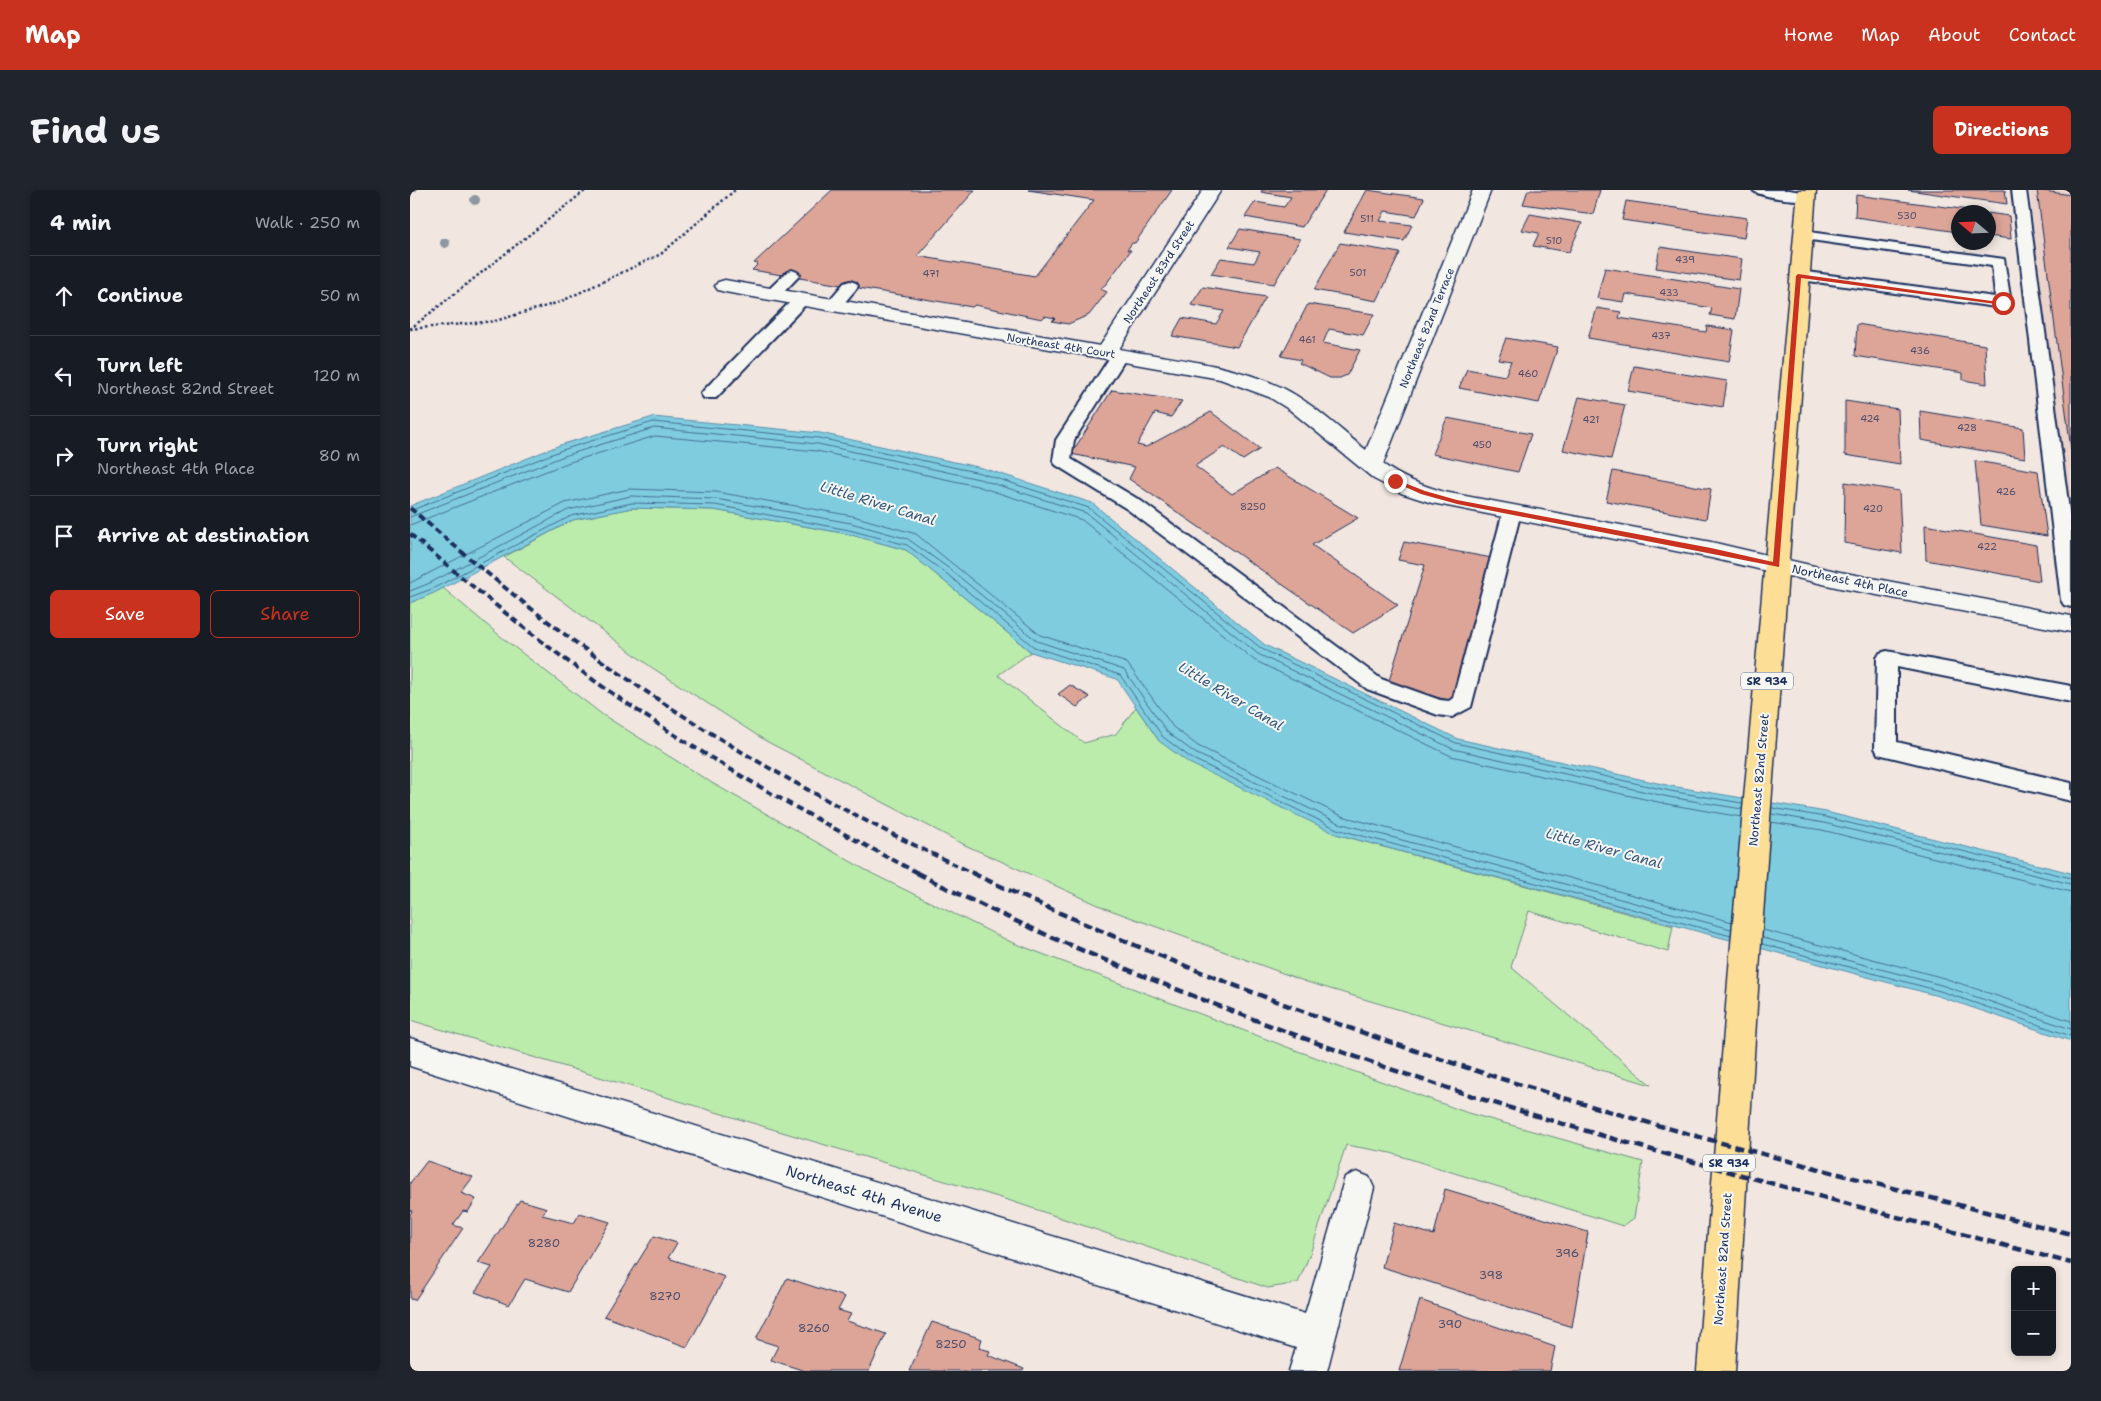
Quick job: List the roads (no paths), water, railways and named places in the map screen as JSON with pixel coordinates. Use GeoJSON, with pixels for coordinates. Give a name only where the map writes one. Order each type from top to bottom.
{"type":"FeatureCollection","features":[{"type":"Feature","properties":{"kind":"main road","name":"Northeast 82nd Street"},"geometry":{"type":"LineString","coordinates":[[1716,1371],[1744,956],[1798,276],[1807,193]]}},
{"type":"Feature","properties":{"kind":"street","name":"Northeast 83rd Street"},"geometry":{"type":"LineString","coordinates":[[1113,354],[1212,190]]}},
{"type":"Feature","properties":{"kind":"street","name":"Northeast 82nd Terrace"},"geometry":{"type":"LineString","coordinates":[[1371,466],[1482,190]]}},
{"type":"Feature","properties":{"kind":"street","name":"Northeast 4th Court"},"geometry":{"type":"LineString","coordinates":[[725,286],[1210,371],[1264,388],[1297,406],[1371,466]]}},
{"type":"Feature","properties":{"kind":"street","name":"Northeast 4th Place"},"geometry":{"type":"LineString","coordinates":[[1371,466],[1395,481],[1423,493],[1711,550],[1840,580],[2071,624]]}},
{"type":"Feature","properties":{"kind":"street","name":"Northeast 4th Avenue"},"geometry":{"type":"LineString","coordinates":[[410,1052],[1318,1336]]}},
{"type":"Feature","properties":{"kind":"street"},"geometry":{"type":"LineString","coordinates":[[1308,1371],[1357,1188]]}},
{"type":"Feature","properties":{"kind":"lane"},"geometry":{"type":"LineString","coordinates":[[1760,190],[1807,193]]}},
{"type":"Feature","properties":{"kind":"lane"},"geometry":{"type":"LineString","coordinates":[[2019,190],[2069,559],[2071,600]]}},
{"type":"Feature","properties":{"kind":"lane"},"geometry":{"type":"LineString","coordinates":[[1798,276],[2003,303],[1999,262],[1802,235]]}},
{"type":"Feature","properties":{"kind":"lane"},"geometry":{"type":"LineString","coordinates":[[772,295],[792,275]]}},
{"type":"Feature","properties":{"kind":"lane"},"geometry":{"type":"LineString","coordinates":[[833,306],[850,286]]}},
{"type":"Feature","properties":{"kind":"lane"},"geometry":{"type":"LineString","coordinates":[[710,394],[801,300]]}},
{"type":"Feature","properties":{"kind":"lane"},"geometry":{"type":"LineString","coordinates":[[1113,354],[1066,440],[1062,461],[1134,505],[1374,684],[1438,707],[1452,709],[1463,702],[1512,512]]}},
{"type":"Feature","properties":{"kind":"lane"},"geometry":{"type":"LineString","coordinates":[[2071,694],[1887,658],[1886,748],[2071,792]]}},
{"type":"Feature","properties":{"kind":"water","name":"Little River Canal"},"geometry":{"type":"Polygon","coordinates":[[[653,417],[820,433],[982,468],[1092,503],[1265,645],[1458,739],[1671,786],[1826,812],[2071,873],[2071,1041],[1938,996],[1336,834],[1189,763],[1159,741],[1117,679],[1031,652],[906,550],[848,534],[714,510],[632,508],[573,520],[434,593],[410,603],[410,506],[560,445],[653,417]]]}},
{"type":"Feature","properties":{"kind":"railway"},"geometry":{"type":"LineString","coordinates":[[410,508],[526,605],[644,690],[735,748],[782,775],[877,826],[975,874]]}},
{"type":"Feature","properties":{"kind":"railway"},"geometry":{"type":"LineString","coordinates":[[410,534],[531,633],[644,715],[760,787],[920,874]]}},
{"type":"Feature","properties":{"kind":"railway"},"geometry":{"type":"LineString","coordinates":[[917,873],[1016,921],[1118,965],[1254,1020],[1393,1070],[1538,1116],[1690,1161],[2071,1263]]}},
{"type":"Feature","properties":{"kind":"railway"},"geometry":{"type":"LineString","coordinates":[[972,873],[1032,901],[1216,978],[1277,1002],[1465,1067],[1540,1091],[1691,1134],[2071,1234]]}}]}
